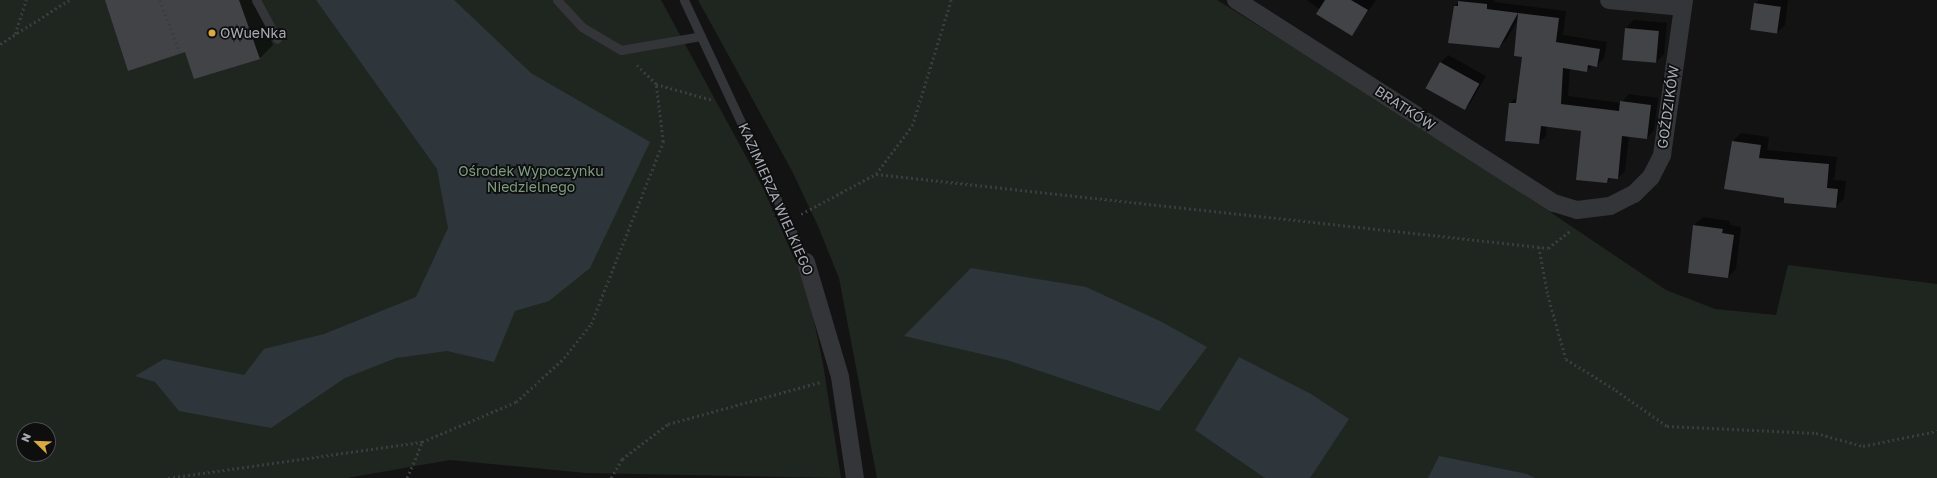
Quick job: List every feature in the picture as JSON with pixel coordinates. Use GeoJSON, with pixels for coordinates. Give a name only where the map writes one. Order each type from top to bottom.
{"type":"FeatureCollection","features":[{"type":"Feature","properties":{"kind":"street","name":"BRATKÓW"},"geometry":{"type":"LineString","coordinates":[[1236,0],[1554,203],[1576,219]]}},
{"type":"Feature","properties":{"kind":"street"},"geometry":{"type":"LineString","coordinates":[[1609,0],[1683,4]]}},
{"type":"Feature","properties":{"kind":"street","name":"GOŹDZIKÓW"},"geometry":{"type":"LineString","coordinates":[[1576,219],[1610,206],[1634,194],[1651,177],[1662,155],[1683,4]]}},
{"type":"Feature","properties":{"kind":"street","name":"KAZIMIERZA WIELKIEGO"},"geometry":{"type":"LineString","coordinates":[[806,262],[840,377],[855,478]]}},
{"type":"Feature","properties":{"kind":"lane"},"geometry":{"type":"LineString","coordinates":[[256,0],[277,39]]}},
{"type":"Feature","properties":{"kind":"lane"},"geometry":{"type":"LineString","coordinates":[[557,0],[582,27],[621,50],[701,36]]}},
{"type":"Feature","properties":{"kind":"lane","name":"KAZIMIERZA WIELKIEGO"},"geometry":{"type":"LineString","coordinates":[[684,0],[789,221],[806,262]]}},
{"type":"Feature","properties":{"kind":"path"},"geometry":{"type":"LineString","coordinates":[[15,35],[26,0]]}},
{"type":"Feature","properties":{"kind":"path"},"geometry":{"type":"LineString","coordinates":[[0,44],[6,38],[15,35],[69,0]]}},
{"type":"Feature","properties":{"kind":"path"},"geometry":{"type":"LineString","coordinates":[[160,0],[180,52]]}},
{"type":"Feature","properties":{"kind":"path"},"geometry":{"type":"LineString","coordinates":[[789,221],[876,174],[912,126],[951,0]]}},
{"type":"Feature","properties":{"kind":"path"},"geometry":{"type":"LineString","coordinates":[[621,50],[656,84],[734,106]]}},
{"type":"Feature","properties":{"kind":"path"},"geometry":{"type":"LineString","coordinates":[[168,478],[422,442],[516,402],[564,358],[591,324],[662,142],[656,84]]}},
{"type":"Feature","properties":{"kind":"path"},"geometry":{"type":"LineString","coordinates":[[876,174],[1548,248],[1576,219]]}},
{"type":"Feature","properties":{"kind":"path"},"geometry":{"type":"LineString","coordinates":[[1538,247],[1548,295],[1566,360],[1616,390],[1667,426],[1816,433],[1863,446],[1937,431]]}},
{"type":"Feature","properties":{"kind":"path"},"geometry":{"type":"LineString","coordinates":[[611,478],[622,459],[668,424],[840,377]]}},
{"type":"Feature","properties":{"kind":"path"},"geometry":{"type":"LineString","coordinates":[[407,478],[422,442]]}},
{"type":"Feature","properties":{"kind":"green space"},"geometry":{"type":"Polygon","coordinates":[[[0,0],[661,0],[762,186],[807,287],[823,364],[841,478],[586,473],[450,460],[347,478],[0,478],[0,0]]]}},
{"type":"Feature","properties":{"kind":"green space"},"geometry":{"type":"Polygon","coordinates":[[[698,0],[1217,0],[1434,134],[1666,290],[1715,309],[1776,315],[1788,265],[1937,284],[1937,478],[877,478],[839,278],[818,226],[792,171],[698,0]]]}},
{"type":"Feature","properties":{"kind":"shaded area","name":"Ośrodek Wypoczynku Niedzielnego"},"geometry":{"type":"Polygon","coordinates":[[[316,0],[454,0],[531,73],[650,142],[590,268],[549,301],[515,311],[494,362],[447,351],[396,358],[345,378],[271,428],[179,411],[155,382],[135,376],[164,359],[244,375],[264,349],[324,334],[416,297],[448,228],[437,169],[316,0]]]}},
{"type":"Feature","properties":{"kind":"shaded area"},"geometry":{"type":"Polygon","coordinates":[[[971,268],[1086,287],[1160,321],[1207,347],[1159,411],[1007,360],[904,336],[971,268]]]}},
{"type":"Feature","properties":{"kind":"shaded area"},"geometry":{"type":"Polygon","coordinates":[[[1239,357],[1311,394],[1349,419],[1310,478],[1265,478],[1195,430],[1239,357]]]}},
{"type":"Feature","properties":{"kind":"shaded area"},"geometry":{"type":"Polygon","coordinates":[[[1439,456],[1527,474],[1535,478],[1428,478],[1439,456]]]}},
{"type":"Feature","properties":{"kind":"building"},"geometry":{"type":"Polygon","coordinates":[[[105,0],[239,0],[260,59],[194,79],[185,52],[128,71],[105,0]]]}},
{"type":"Feature","properties":{"kind":"building"},"geometry":{"type":"Polygon","coordinates":[[[1325,0],[1351,0],[1368,10],[1352,36],[1316,14],[1325,0]]]}},
{"type":"Feature","properties":{"kind":"building"},"geometry":{"type":"Polygon","coordinates":[[[1458,1],[1487,4],[1487,9],[1518,13],[1499,48],[1448,43],[1454,6],[1458,6],[1458,1]]]}},
{"type":"Feature","properties":{"kind":"building"},"geometry":{"type":"Polygon","coordinates":[[[1754,3],[1781,7],[1777,33],[1750,30],[1754,3]]]}},
{"type":"Feature","properties":{"kind":"building"},"geometry":{"type":"Polygon","coordinates":[[[1518,13],[1559,18],[1556,42],[1600,49],[1597,67],[1588,65],[1587,72],[1563,68],[1561,104],[1619,111],[1620,101],[1651,105],[1647,139],[1622,136],[1618,179],[1608,178],[1607,183],[1576,180],[1581,131],[1541,126],[1539,144],[1505,141],[1509,103],[1516,103],[1522,57],[1514,56],[1518,13]]]}},
{"type":"Feature","properties":{"kind":"building"},"geometry":{"type":"Polygon","coordinates":[[[1625,28],[1659,31],[1656,63],[1622,60],[1625,28]]]}},
{"type":"Feature","properties":{"kind":"building"},"geometry":{"type":"Polygon","coordinates":[[[1440,62],[1479,84],[1465,110],[1425,88],[1440,62]]]}},
{"type":"Feature","properties":{"kind":"building"},"geometry":{"type":"Polygon","coordinates":[[[1732,141],[1761,145],[1759,158],[1829,164],[1827,188],[1838,189],[1836,208],[1784,203],[1784,198],[1724,189],[1732,141]]]}},
{"type":"Feature","properties":{"kind":"building"},"geometry":{"type":"Polygon","coordinates":[[[1693,225],[1723,229],[1722,233],[1734,235],[1728,278],[1688,273],[1693,225]]]}},
{"type":"Feature","properties":{"kind":"place","name":"OWueNka"},"geometry":{"type":"Point","coordinates":[212,33]}}]}
